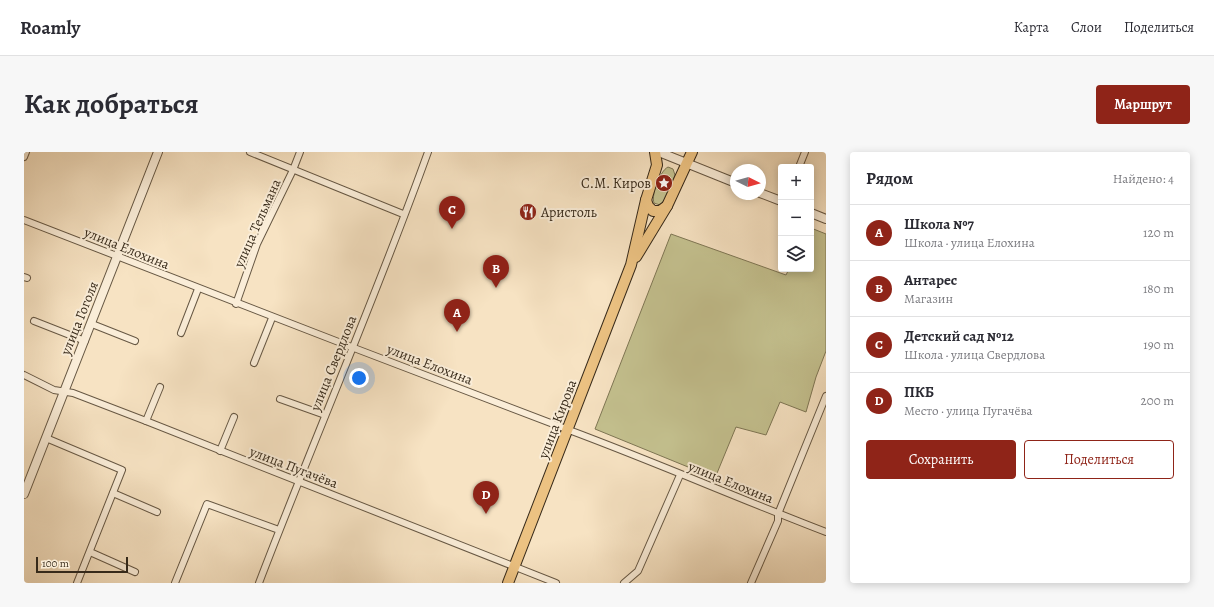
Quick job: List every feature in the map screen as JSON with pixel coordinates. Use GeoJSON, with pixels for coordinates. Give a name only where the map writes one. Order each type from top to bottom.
{"type":"FeatureCollection","features":[{"type":"Feature","properties":{"kind":"main road","name":"улица Кирова"},"geometry":{"type":"LineString","coordinates":[[508,583],[631,265],[646,200],[657,165],[656,152]]}},
{"type":"Feature","properties":{"kind":"main road","name":"улица Кирова"},"geometry":{"type":"LineString","coordinates":[[631,265],[667,206],[692,152]]}},
{"type":"Feature","properties":{"kind":"main road"},"geometry":{"type":"LineString","coordinates":[[646,200],[648,206],[653,211],[660,211],[667,206]]}},
{"type":"Feature","properties":{"kind":"street"},"geometry":{"type":"LineString","coordinates":[[24,157],[26,152]]}},
{"type":"Feature","properties":{"kind":"street","name":"улица Гоголя"},"geometry":{"type":"LineString","coordinates":[[24,494],[63,392],[92,324],[158,152]]}},
{"type":"Feature","properties":{"kind":"street"},"geometry":{"type":"LineString","coordinates":[[250,152],[403,214]]}},
{"type":"Feature","properties":{"kind":"street","name":"улица Тельмана"},"geometry":{"type":"LineString","coordinates":[[236,304],[257,244],[293,170],[300,152]]}},
{"type":"Feature","properties":{"kind":"street","name":"улица Свердлова"},"geometry":{"type":"LineString","coordinates":[[259,583],[279,530],[300,482],[325,415],[354,347],[403,214],[428,152]]}},
{"type":"Feature","properties":{"kind":"street"},"geometry":{"type":"LineString","coordinates":[[659,152],[730,181]]}},
{"type":"Feature","properties":{"kind":"street"},"geometry":{"type":"LineString","coordinates":[[800,164],[805,152]]}},
{"type":"Feature","properties":{"kind":"street"},"geometry":{"type":"LineString","coordinates":[[766,195],[778,200]]}},
{"type":"Feature","properties":{"kind":"street"},"geometry":{"type":"LineString","coordinates":[[814,214],[826,219]]}},
{"type":"Feature","properties":{"kind":"street","name":"улица Елохина"},"geometry":{"type":"LineString","coordinates":[[24,220],[272,318],[354,347],[568,430],[826,532]]}},
{"type":"Feature","properties":{"kind":"street"},"geometry":{"type":"LineString","coordinates":[[181,333],[198,288]]}},
{"type":"Feature","properties":{"kind":"street"},"geometry":{"type":"LineString","coordinates":[[254,363],[272,318]]}},
{"type":"Feature","properties":{"kind":"street"},"geometry":{"type":"LineString","coordinates":[[34,321],[85,341]]}},
{"type":"Feature","properties":{"kind":"street"},"geometry":{"type":"LineString","coordinates":[[92,324],[135,341]]}},
{"type":"Feature","properties":{"kind":"street","name":"улица Пугачёва"},"geometry":{"type":"LineString","coordinates":[[24,375],[45,387],[73,393],[556,583]]}},
{"type":"Feature","properties":{"kind":"street"},"geometry":{"type":"LineString","coordinates":[[146,421],[160,387]]}},
{"type":"Feature","properties":{"kind":"street"},"geometry":{"type":"LineString","coordinates":[[752,583],[778,521],[778,514],[826,396]]}},
{"type":"Feature","properties":{"kind":"street"},"geometry":{"type":"LineString","coordinates":[[280,398],[325,415]]}},
{"type":"Feature","properties":{"kind":"street"},"geometry":{"type":"LineString","coordinates":[[220,451],[234,417]]}},
{"type":"Feature","properties":{"kind":"street"},"geometry":{"type":"LineString","coordinates":[[46,438],[122,470],[78,583]]}},
{"type":"Feature","properties":{"kind":"street"},"geometry":{"type":"LineString","coordinates":[[624,583],[638,571],[680,475]]}},
{"type":"Feature","properties":{"kind":"street"},"geometry":{"type":"LineString","coordinates":[[113,493],[157,512]]}},
{"type":"Feature","properties":{"kind":"street"},"geometry":{"type":"LineString","coordinates":[[175,583],[207,504],[279,530]]}},
{"type":"Feature","properties":{"kind":"street"},"geometry":{"type":"LineString","coordinates":[[90,552],[135,572]]}},
{"type":"Feature","properties":{"kind":"shaded area"},"geometry":{"type":"Polygon","coordinates":[[[668,167],[673,169],[675,175],[664,203],[660,205],[654,203],[653,199],[655,189],[659,178],[668,167]]]}},
{"type":"Feature","properties":{"kind":"shaded area"},"geometry":{"type":"Polygon","coordinates":[[[814,229],[826,234],[826,351],[816,377],[806,412],[780,402],[766,435],[736,427],[715,478],[595,429],[671,234],[786,275],[788,272],[814,272],[814,229]]]}},
{"type":"Feature","properties":{"kind":"place","name":"С.М. Киров"},"geometry":{"type":"Point","coordinates":[664,183]}},
{"type":"Feature","properties":{"kind":"place","name":"Аристоль"},"geometry":{"type":"Point","coordinates":[528,212]}},
{"type":"Feature","properties":{"kind":"place","name":"Детский сад №12"},"geometry":{"type":"Point","coordinates":[452,229]}},
{"type":"Feature","properties":{"kind":"place","name":"Антарес"},"geometry":{"type":"Point","coordinates":[496,288]}},
{"type":"Feature","properties":{"kind":"place","name":"Школа №7"},"geometry":{"type":"Point","coordinates":[457,332]}},
{"type":"Feature","properties":{"kind":"place","name":"ПКБ"},"geometry":{"type":"Point","coordinates":[486,514]}}]}
